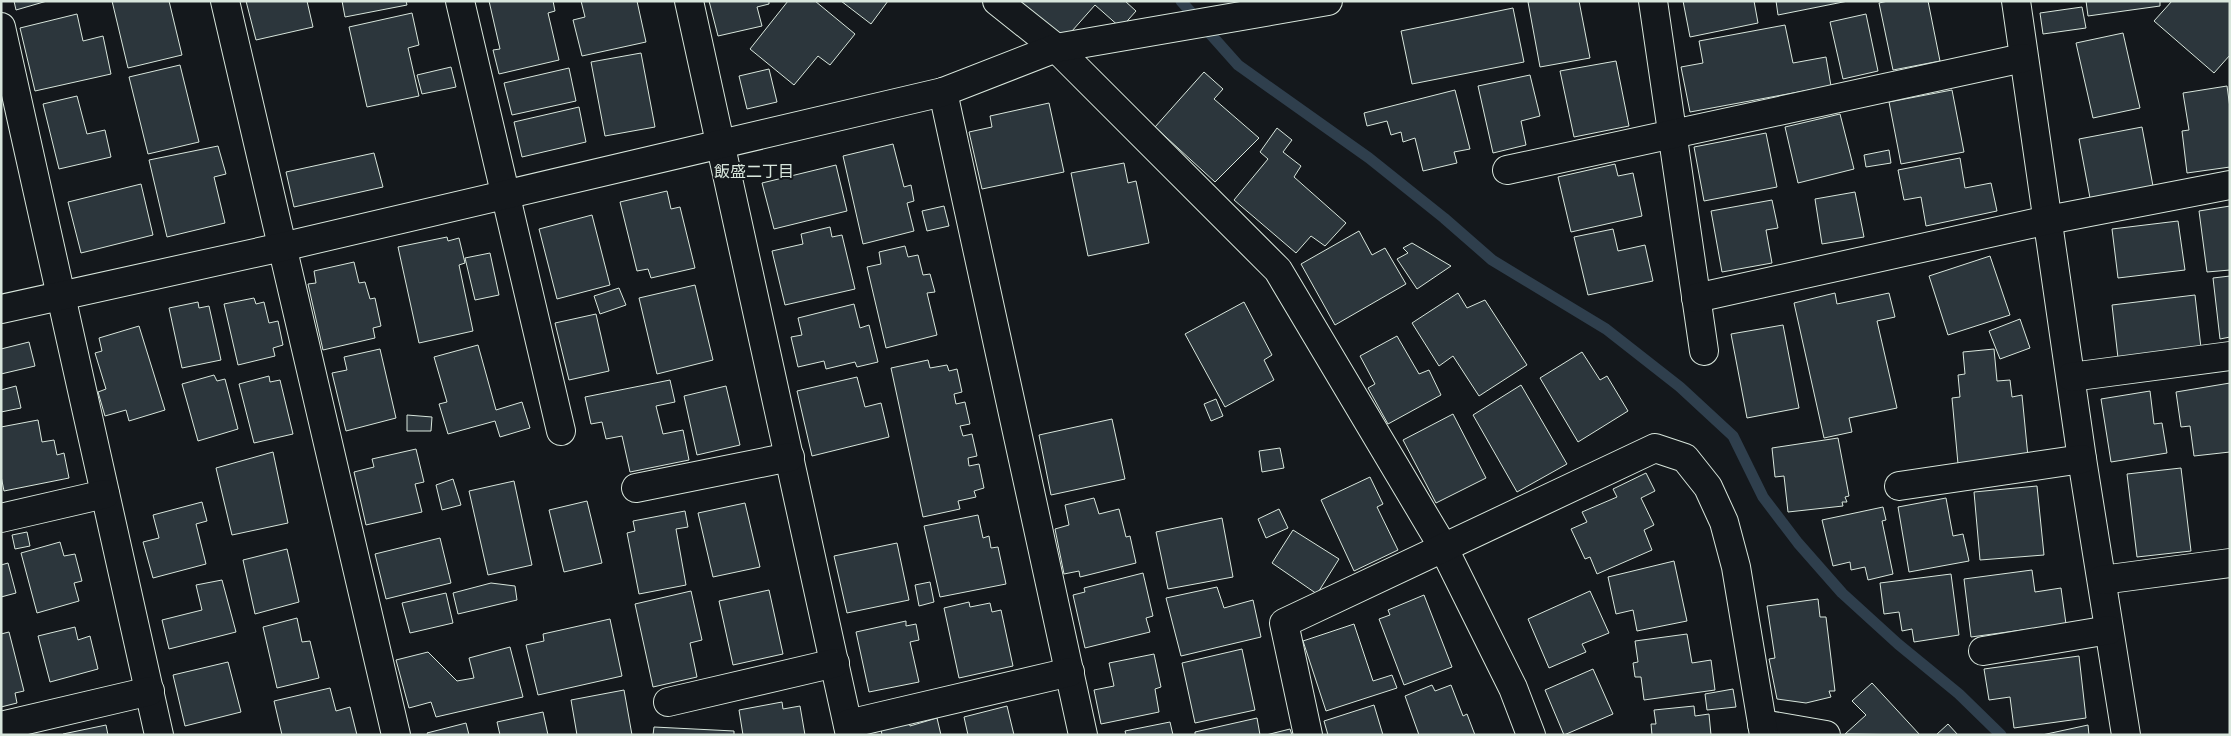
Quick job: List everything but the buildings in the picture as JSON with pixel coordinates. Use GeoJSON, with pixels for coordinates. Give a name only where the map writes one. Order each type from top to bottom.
{"type":"FeatureCollection","features":[{"type":"Feature","properties":{"kind":"street"},"geometry":{"type":"LineString","coordinates":[[225,1],[396,735]]}},
{"type":"Feature","properties":{"kind":"street"},"geometry":{"type":"LineString","coordinates":[[460,1],[504,195],[561,431]]}},
{"type":"Feature","properties":{"kind":"street"},"geometry":{"type":"LineString","coordinates":[[690,1],[849,729],[1070,672]]}},
{"type":"Feature","properties":{"kind":"street"},"geometry":{"type":"LineString","coordinates":[[997,1],[1056,48],[1278,270],[1443,548],[1513,688],[1531,735]]}},
{"type":"Feature","properties":{"kind":"street"},"geometry":{"type":"LineString","coordinates":[[1,309],[60,294],[282,247],[942,92],[1056,48],[1328,1]]}},
{"type":"Feature","properties":{"kind":"street"},"geometry":{"type":"LineString","coordinates":[[1654,1],[1704,351]]}},
{"type":"Feature","properties":{"kind":"street"},"geometry":{"type":"LineString","coordinates":[[2016,1],[2082,459],[2126,735]]}},
{"type":"Feature","properties":{"kind":"street"},"geometry":{"type":"LineString","coordinates":[[1,26],[160,735]]}},
{"type":"Feature","properties":{"kind":"street"},"geometry":{"type":"LineString","coordinates":[[1507,170],[2023,58]]}},
{"type":"Feature","properties":{"kind":"street"},"geometry":{"type":"LineString","coordinates":[[942,92],[1083,735]]}},
{"type":"Feature","properties":{"kind":"street"},"geometry":{"type":"LineString","coordinates":[[1696,298],[2048,220],[2230,185]]}},
{"type":"Feature","properties":{"kind":"street"},"geometry":{"type":"LineString","coordinates":[[2071,377],[2230,356]]}},
{"type":"Feature","properties":{"kind":"street"},"geometry":{"type":"LineString","coordinates":[[1308,735],[1284,623],[1655,448],[1685,458],[1708,487],[1724,522],[1736,566],[1763,730],[1826,735]]}},
{"type":"Feature","properties":{"kind":"street"},"geometry":{"type":"LineString","coordinates":[[636,488],[790,457]]}},
{"type":"Feature","properties":{"kind":"street"},"geometry":{"type":"LineString","coordinates":[[1899,486],[2082,459]]}},
{"type":"Feature","properties":{"kind":"street"},"geometry":{"type":"LineString","coordinates":[[1,518],[105,494]]}},
{"type":"Feature","properties":{"kind":"street"},"geometry":{"type":"LineString","coordinates":[[2102,580],[2230,563]]}},
{"type":"Feature","properties":{"kind":"street"},"geometry":{"type":"LineString","coordinates":[[1983,651],[2109,630]]}},
{"type":"Feature","properties":{"kind":"street"},"geometry":{"type":"LineString","coordinates":[[668,702],[835,663]]}},
{"type":"Feature","properties":{"kind":"street"},"geometry":{"type":"LineString","coordinates":[[1,726],[150,691]]}},
{"type":"Feature","properties":{"kind":"waterway"},"geometry":{"type":"LineString","coordinates":[[1181,1],[1238,65],[1369,158],[1444,218],[1492,260],[1606,329],[1680,387],[1733,436],[1763,497],[1798,543],[1842,593],[1898,644],[1959,694],[2001,735]]}},
{"type":"Feature","properties":{"kind":"district","name":"飯盛二丁目"},"geometry":{"type":"Point","coordinates":[754,171]}}]}
